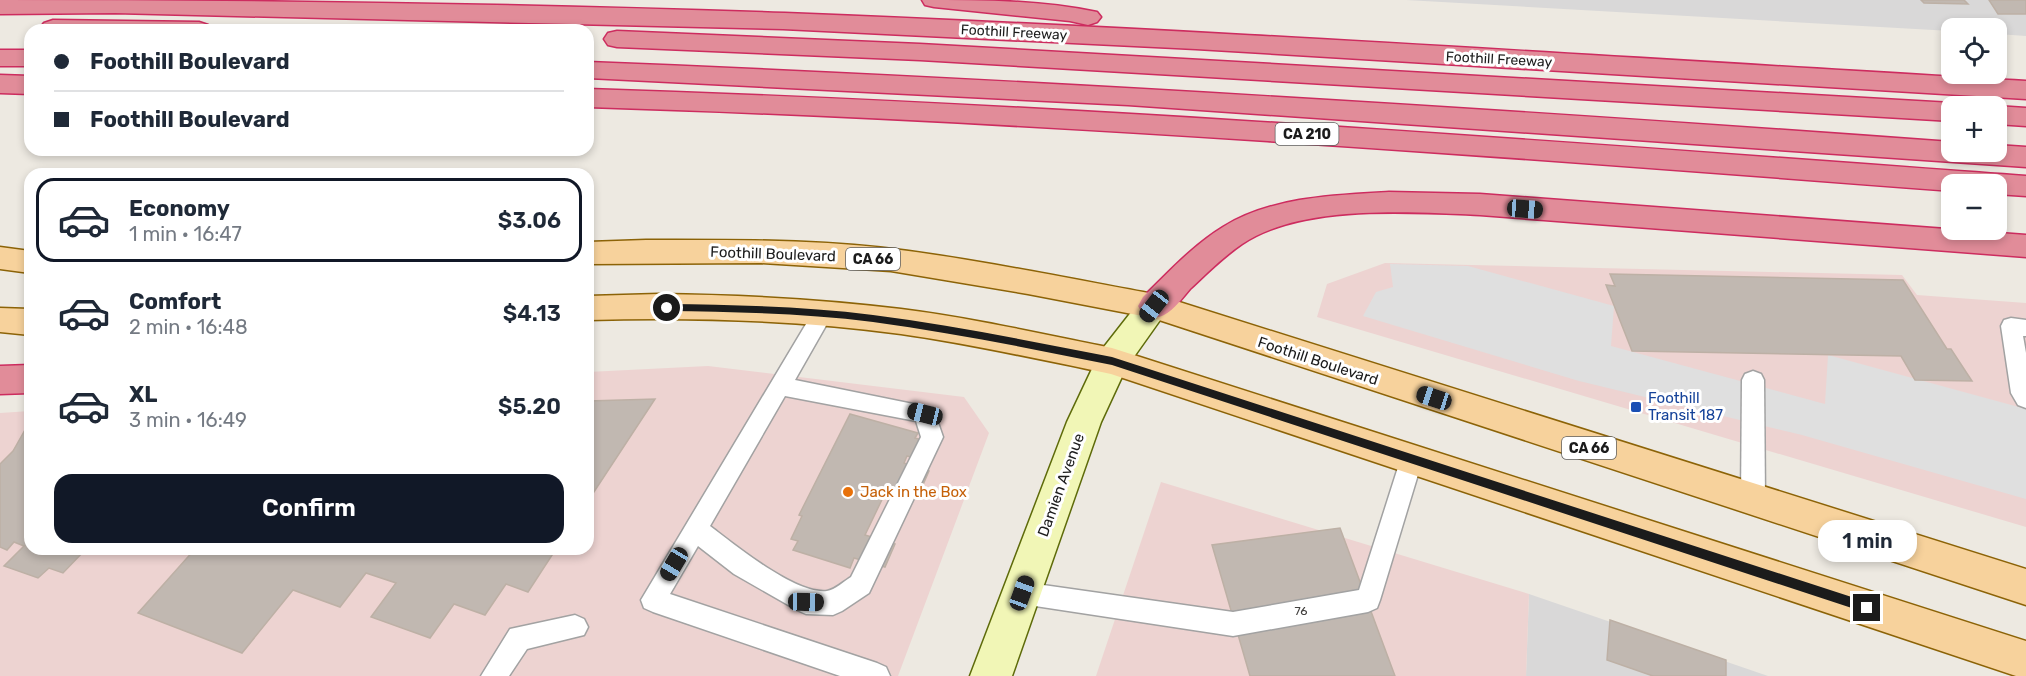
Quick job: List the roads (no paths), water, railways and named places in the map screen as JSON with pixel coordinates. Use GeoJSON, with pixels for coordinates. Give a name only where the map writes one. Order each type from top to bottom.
{"type":"FeatureCollection","features":[{"type":"Feature","properties":{"kind":"highway"},"geometry":{"type":"LineString","coordinates":[[934,0],[1071,13],[1196,41]]}},
{"type":"Feature","properties":{"kind":"highway","name":"Foothill Freeway"},"geometry":{"type":"LineString","coordinates":[[0,6],[115,5],[783,21],[1196,41],[2026,90]]}},
{"type":"Feature","properties":{"kind":"highway"},"geometry":{"type":"LineString","coordinates":[[0,28],[24,28]]}},
{"type":"Feature","properties":{"kind":"highway"},"geometry":{"type":"LineString","coordinates":[[594,38],[931,53],[1941,111]]}},
{"type":"Feature","properties":{"kind":"highway"},"geometry":{"type":"LineString","coordinates":[[0,58],[24,58]]}},
{"type":"Feature","properties":{"kind":"highway"},"geometry":{"type":"LineString","coordinates":[[594,70],[964,86],[1262,103],[2026,157]]}},
{"type":"Feature","properties":{"kind":"highway"},"geometry":{"type":"LineString","coordinates":[[0,84],[24,84]]}},
{"type":"Feature","properties":{"kind":"highway","name":"CA 210"},"geometry":{"type":"LineString","coordinates":[[594,98],[761,102],[1239,129],[2026,186]]}},
{"type":"Feature","properties":{"kind":"highway"},"geometry":{"type":"LineString","coordinates":[[2007,116],[2026,117]]}},
{"type":"Feature","properties":{"kind":"highway"},"geometry":{"type":"LineString","coordinates":[[1154,306],[1215,247],[1263,220],[1332,206],[1408,203],[1501,207],[2026,246]]}},
{"type":"Feature","properties":{"kind":"highway"},"geometry":{"type":"LineString","coordinates":[[0,380],[24,379]]}},
{"type":"Feature","properties":{"kind":"main road","name":"Foothill Boulevard"},"geometry":{"type":"LineString","coordinates":[[594,253],[646,250],[760,252],[891,260],[1028,282],[1154,306],[2026,587]]}},
{"type":"Feature","properties":{"kind":"main road"},"geometry":{"type":"LineString","coordinates":[[0,258],[24,261]]}},
{"type":"Feature","properties":{"kind":"main road","name":"Damien Avenue"},"geometry":{"type":"LineString","coordinates":[[991,676],[1084,422],[1112,361],[1154,306]]}},
{"type":"Feature","properties":{"kind":"main road"},"geometry":{"type":"LineString","coordinates":[[594,308],[738,308],[895,322],[1001,339],[1112,361],[2026,660]]}},
{"type":"Feature","properties":{"kind":"main road"},"geometry":{"type":"LineString","coordinates":[[0,320],[24,322]]}},
{"type":"Feature","properties":{"kind":"lane"},"geometry":{"type":"LineString","coordinates":[[822,315],[653,600],[877,676]]}},
{"type":"Feature","properties":{"kind":"lane"},"geometry":{"type":"LineString","coordinates":[[2026,328],[2011,326],[2022,393],[2026,399]]}},
{"type":"Feature","properties":{"kind":"lane"},"geometry":{"type":"LineString","coordinates":[[1753,380],[1753,500]]}},
{"type":"Feature","properties":{"kind":"lane"},"geometry":{"type":"LineString","coordinates":[[695,529],[743,566],[806,602],[833,603],[860,585],[932,437],[925,414],[780,386]]}},
{"type":"Feature","properties":{"kind":"lane"},"geometry":{"type":"LineString","coordinates":[[1022,593],[1233,624],[1368,600],[1412,458]]}},
{"type":"Feature","properties":{"kind":"lane"},"geometry":{"type":"LineString","coordinates":[[494,676],[519,638],[575,627]]}},
{"type":"Feature","properties":{"kind":"place","name":"Foothill Transit 187"},"geometry":{"type":"Point","coordinates":[1636,407]}},
{"type":"Feature","properties":{"kind":"place","name":"Jack in the Box"},"geometry":{"type":"Point","coordinates":[848,492]}}]}
